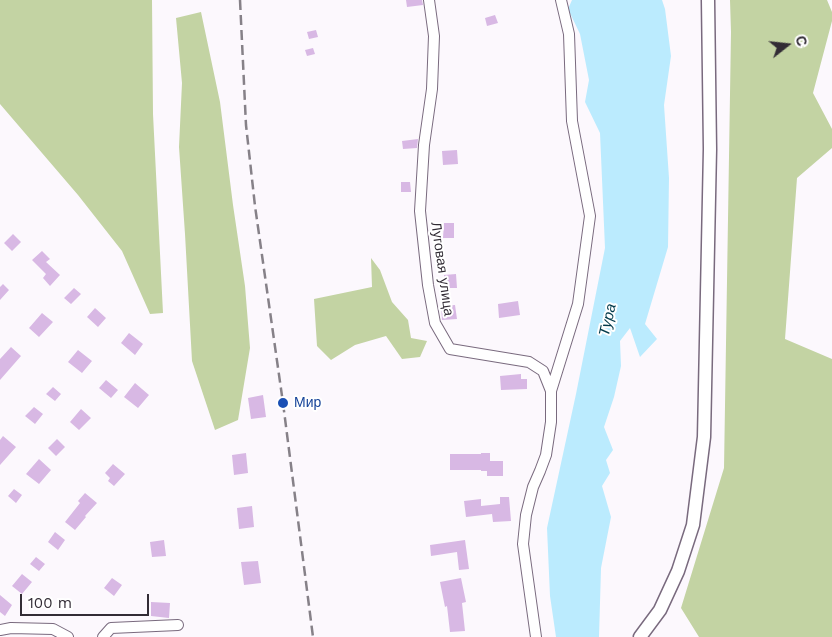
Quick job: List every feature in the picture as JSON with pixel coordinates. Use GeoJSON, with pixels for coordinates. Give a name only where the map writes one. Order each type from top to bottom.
{"type":"FeatureCollection","features":[{"type":"Feature","properties":{"kind":"main road"},"geometry":{"type":"LineString","coordinates":[[641,636],[660,610],[678,571],[693,525],[704,437],[710,149],[708,0]]}},
{"type":"Feature","properties":{"kind":"street","name":"Луговая улица"},"geometry":{"type":"LineString","coordinates":[[429,0],[434,36],[432,89],[424,145],[420,212],[428,285],[435,322],[450,349],[529,362],[542,371],[551,390],[551,422],[546,456],[533,487],[526,515],[523,544],[536,637]]}},
{"type":"Feature","properties":{"kind":"street"},"geometry":{"type":"LineString","coordinates":[[551,390],[578,304],[590,216],[572,121],[569,34],[561,0]]}},
{"type":"Feature","properties":{"kind":"street"},"geometry":{"type":"LineString","coordinates":[[103,637],[111,628],[178,625]]}},
{"type":"Feature","properties":{"kind":"street"},"geometry":{"type":"LineString","coordinates":[[0,630],[11,628],[53,629],[68,637]]}},
{"type":"Feature","properties":{"kind":"green space"},"geometry":{"type":"Polygon","coordinates":[[[0,0],[152,0],[153,114],[163,313],[150,314],[122,251],[78,195],[0,104],[0,0]]]}},
{"type":"Feature","properties":{"kind":"green space"},"geometry":{"type":"Polygon","coordinates":[[[730,0],[827,0],[832,12],[832,21],[813,93],[832,129],[832,148],[797,178],[785,339],[832,359],[832,637],[699,637],[681,608],[724,468],[730,0]]]}},
{"type":"Feature","properties":{"kind":"green space"},"geometry":{"type":"Polygon","coordinates":[[[201,12],[220,102],[245,286],[250,348],[238,420],[215,430],[192,361],[179,147],[182,83],[176,18],[201,12]]]}},
{"type":"Feature","properties":{"kind":"green space"},"geometry":{"type":"Polygon","coordinates":[[[371,258],[380,270],[392,302],[408,320],[411,338],[427,341],[420,357],[402,359],[386,336],[355,345],[331,360],[317,346],[314,299],[372,287],[371,258]]]}},
{"type":"Feature","properties":{"kind":"water","name":"Тура"},"geometry":{"type":"Polygon","coordinates":[[[572,0],[662,0],[665,9],[671,56],[664,105],[669,178],[668,247],[645,324],[657,339],[640,357],[630,328],[620,341],[621,366],[614,397],[604,427],[613,450],[606,460],[610,473],[602,486],[611,517],[601,568],[599,637],[556,637],[550,596],[547,528],[605,248],[600,133],[585,102],[589,80],[580,34],[568,9],[572,0]]]}},
{"type":"Feature","properties":{"kind":"building"},"geometry":{"type":"Polygon","coordinates":[[[406,0],[422,0],[423,5],[407,7],[406,0]]]}},
{"type":"Feature","properties":{"kind":"building"},"geometry":{"type":"Polygon","coordinates":[[[495,15],[498,23],[487,26],[485,18],[495,15]]]}},
{"type":"Feature","properties":{"kind":"building"},"geometry":{"type":"Polygon","coordinates":[[[316,30],[318,37],[309,39],[307,32],[316,30]]]}},
{"type":"Feature","properties":{"kind":"building"},"geometry":{"type":"Polygon","coordinates":[[[313,48],[315,54],[307,56],[305,50],[313,48]]]}},
{"type":"Feature","properties":{"kind":"building"},"geometry":{"type":"Polygon","coordinates":[[[418,139],[417,148],[403,149],[402,141],[418,139]]]}},
{"type":"Feature","properties":{"kind":"building"},"geometry":{"type":"Polygon","coordinates":[[[457,150],[458,164],[443,165],[442,151],[457,150]]]}},
{"type":"Feature","properties":{"kind":"building"},"geometry":{"type":"Polygon","coordinates":[[[401,182],[410,182],[411,192],[401,192],[401,182]]]}},
{"type":"Feature","properties":{"kind":"building"},"geometry":{"type":"Polygon","coordinates":[[[444,223],[454,223],[454,238],[443,238],[444,223]]]}},
{"type":"Feature","properties":{"kind":"building"},"geometry":{"type":"Polygon","coordinates":[[[13,234],[21,242],[12,251],[4,243],[13,234]]]}},
{"type":"Feature","properties":{"kind":"building"},"geometry":{"type":"Polygon","coordinates":[[[42,251],[50,259],[46,262],[60,275],[50,286],[43,278],[46,274],[32,260],[42,251]]]}},
{"type":"Feature","properties":{"kind":"building"},"geometry":{"type":"Polygon","coordinates":[[[456,274],[457,288],[444,288],[444,275],[456,274]]]}},
{"type":"Feature","properties":{"kind":"building"},"geometry":{"type":"Polygon","coordinates":[[[3,284],[9,290],[0,300],[0,287],[3,284]]]}},
{"type":"Feature","properties":{"kind":"building"},"geometry":{"type":"Polygon","coordinates":[[[74,288],[81,294],[71,304],[64,298],[74,288]]]}},
{"type":"Feature","properties":{"kind":"building"},"geometry":{"type":"Polygon","coordinates":[[[518,301],[520,315],[499,318],[498,304],[518,301]]]}},
{"type":"Feature","properties":{"kind":"building"},"geometry":{"type":"Polygon","coordinates":[[[455,305],[457,319],[442,320],[441,306],[455,305]]]}},
{"type":"Feature","properties":{"kind":"building"},"geometry":{"type":"Polygon","coordinates":[[[95,308],[106,318],[98,327],[87,317],[95,308]]]}},
{"type":"Feature","properties":{"kind":"building"},"geometry":{"type":"Polygon","coordinates":[[[42,313],[53,322],[39,337],[29,328],[42,313]]]}},
{"type":"Feature","properties":{"kind":"building"},"geometry":{"type":"Polygon","coordinates":[[[129,333],[143,344],[135,355],[121,343],[129,333]]]}},
{"type":"Feature","properties":{"kind":"building"},"geometry":{"type":"Polygon","coordinates":[[[11,347],[21,356],[0,380],[0,359],[11,347]]]}},
{"type":"Feature","properties":{"kind":"building"},"geometry":{"type":"Polygon","coordinates":[[[78,350],[92,361],[82,373],[68,362],[78,350]]]}},
{"type":"Feature","properties":{"kind":"building"},"geometry":{"type":"Polygon","coordinates":[[[521,374],[521,379],[527,379],[527,389],[501,390],[500,376],[521,374]]]}},
{"type":"Feature","properties":{"kind":"building"},"geometry":{"type":"Polygon","coordinates":[[[106,380],[118,390],[111,398],[99,388],[106,380]]]}},
{"type":"Feature","properties":{"kind":"building"},"geometry":{"type":"Polygon","coordinates":[[[135,383],[149,395],[138,408],[124,397],[135,383]]]}},
{"type":"Feature","properties":{"kind":"building"},"geometry":{"type":"Polygon","coordinates":[[[53,387],[61,394],[55,401],[46,394],[53,387]]]}},
{"type":"Feature","properties":{"kind":"building"},"geometry":{"type":"Polygon","coordinates":[[[263,395],[266,417],[251,419],[248,398],[263,395]]]}},
{"type":"Feature","properties":{"kind":"building"},"geometry":{"type":"Polygon","coordinates":[[[34,407],[43,414],[35,424],[25,416],[34,407]]]}},
{"type":"Feature","properties":{"kind":"building"},"geometry":{"type":"Polygon","coordinates":[[[81,409],[91,418],[79,430],[70,422],[81,409]]]}},
{"type":"Feature","properties":{"kind":"building"},"geometry":{"type":"Polygon","coordinates":[[[3,436],[16,447],[0,465],[0,440],[3,436]]]}},
{"type":"Feature","properties":{"kind":"building"},"geometry":{"type":"Polygon","coordinates":[[[57,439],[65,447],[56,456],[48,448],[57,439]]]}},
{"type":"Feature","properties":{"kind":"building"},"geometry":{"type":"Polygon","coordinates":[[[246,453],[248,473],[234,475],[232,455],[246,453]]]}},
{"type":"Feature","properties":{"kind":"building"},"geometry":{"type":"Polygon","coordinates":[[[490,453],[490,461],[503,461],[503,476],[487,476],[487,471],[481,470],[450,470],[450,454],[490,453]]]}},
{"type":"Feature","properties":{"kind":"building"},"geometry":{"type":"Polygon","coordinates":[[[39,459],[51,470],[39,484],[26,474],[39,459]]]}},
{"type":"Feature","properties":{"kind":"building"},"geometry":{"type":"Polygon","coordinates":[[[113,464],[125,474],[114,486],[108,481],[110,478],[105,473],[113,464]]]}},
{"type":"Feature","properties":{"kind":"building"},"geometry":{"type":"Polygon","coordinates":[[[14,489],[22,495],[16,503],[8,496],[14,489]]]}},
{"type":"Feature","properties":{"kind":"building"},"geometry":{"type":"Polygon","coordinates":[[[85,493],[97,503],[75,530],[65,522],[80,503],[78,501],[85,493]]]}},
{"type":"Feature","properties":{"kind":"building"},"geometry":{"type":"Polygon","coordinates":[[[500,497],[509,497],[511,521],[493,522],[492,514],[466,517],[464,501],[481,499],[481,506],[500,504],[500,497]]]}},
{"type":"Feature","properties":{"kind":"building"},"geometry":{"type":"Polygon","coordinates":[[[252,506],[254,527],[239,529],[237,508],[252,506]]]}},
{"type":"Feature","properties":{"kind":"building"},"geometry":{"type":"Polygon","coordinates":[[[55,532],[65,540],[58,550],[48,542],[55,532]]]}},
{"type":"Feature","properties":{"kind":"building"},"geometry":{"type":"Polygon","coordinates":[[[164,540],[166,556],[152,557],[150,542],[164,540]]]}},
{"type":"Feature","properties":{"kind":"building"},"geometry":{"type":"Polygon","coordinates":[[[465,540],[469,569],[459,570],[457,552],[431,556],[430,545],[465,540]]]}},
{"type":"Feature","properties":{"kind":"building"},"geometry":{"type":"Polygon","coordinates":[[[36,557],[45,564],[39,571],[30,564],[36,557]]]}},
{"type":"Feature","properties":{"kind":"building"},"geometry":{"type":"Polygon","coordinates":[[[258,561],[261,583],[244,585],[241,562],[258,561]]]}},
{"type":"Feature","properties":{"kind":"building"},"geometry":{"type":"Polygon","coordinates":[[[22,574],[32,582],[22,594],[12,586],[22,574]]]}},
{"type":"Feature","properties":{"kind":"building"},"geometry":{"type":"Polygon","coordinates":[[[112,578],[122,585],[114,596],[104,588],[112,578]]]}},
{"type":"Feature","properties":{"kind":"building"},"geometry":{"type":"Polygon","coordinates":[[[461,578],[466,602],[462,603],[465,631],[450,632],[447,606],[445,607],[440,582],[461,578]]]}},
{"type":"Feature","properties":{"kind":"building"},"geometry":{"type":"Polygon","coordinates":[[[0,595],[12,605],[5,616],[0,612],[0,595]]]}},
{"type":"Feature","properties":{"kind":"building"},"geometry":{"type":"Polygon","coordinates":[[[151,602],[170,603],[169,618],[151,616],[151,602]]]}},
{"type":"Feature","properties":{"kind":"railway"},"geometry":{"type":"LineString","coordinates":[[240,0],[246,125],[255,206],[313,637]]}},
{"type":"Feature","properties":{"kind":"place","name":"Мир"},"geometry":{"type":"Point","coordinates":[283,403]}}]}
